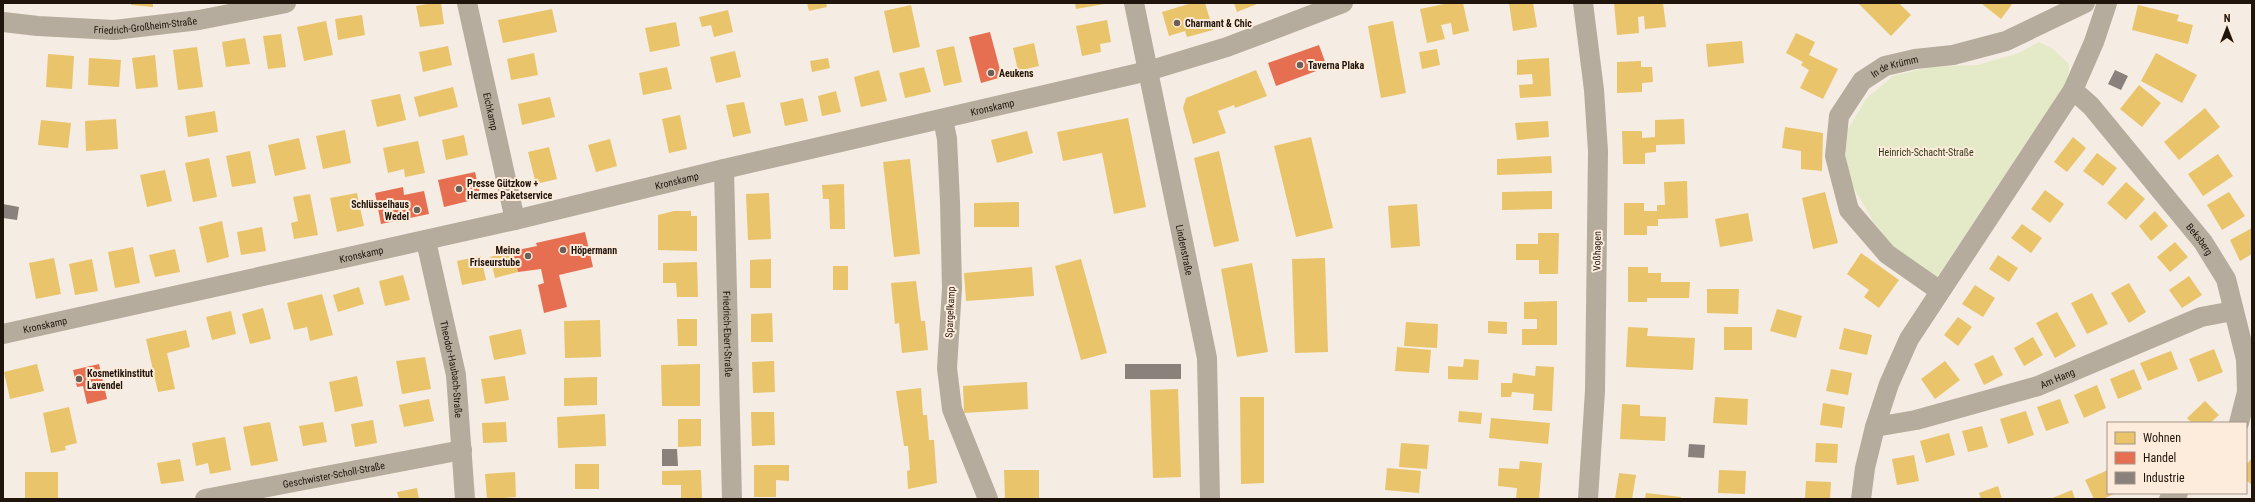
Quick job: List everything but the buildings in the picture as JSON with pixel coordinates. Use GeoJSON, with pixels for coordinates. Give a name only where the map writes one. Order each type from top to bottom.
{"type":"FeatureCollection","features":[{"type":"Feature","properties":{"kind":"street","name":"Friedrich-Großheim-Straße"},"geometry":{"type":"LineString","coordinates":[[3,22],[38,26],[114,30],[199,20],[286,3]]}},
{"type":"Feature","properties":{"kind":"street","name":"Eichkamp"},"geometry":{"type":"LineString","coordinates":[[467,3],[515,220]]}},
{"type":"Feature","properties":{"kind":"street","name":"Lindenstraße"},"geometry":{"type":"LineString","coordinates":[[1134,3],[1207,358],[1210,499]]}},
{"type":"Feature","properties":{"kind":"street","name":"Kronskamp"},"geometry":{"type":"LineString","coordinates":[[3,334],[515,220],[724,169],[1148,71],[1227,47],[1343,3]]}},
{"type":"Feature","properties":{"kind":"street","name":"Voßhagen"},"geometry":{"type":"LineString","coordinates":[[1583,3],[1594,90],[1598,151],[1596,391],[1588,499]]}},
{"type":"Feature","properties":{"kind":"street","name":"In de Krümm"},"geometry":{"type":"LineString","coordinates":[[1940,291],[1887,254],[1849,210],[1835,156],[1839,116],[1862,81],[1885,66],[1915,59],[1953,55],[2006,41],[2085,3]]}},
{"type":"Feature","properties":{"kind":"street"},"geometry":{"type":"LineString","coordinates":[[1861,499],[1865,468],[1875,427],[1889,384],[1909,339],[2073,90],[2094,42],[2107,3]]}},
{"type":"Feature","properties":{"kind":"street","name":"Beksberg"},"geometry":{"type":"LineString","coordinates":[[2073,90],[2091,106],[2203,242],[2226,279],[2246,358],[2247,392],[2239,422]]}},
{"type":"Feature","properties":{"kind":"street","name":"Spargelkamp"},"geometry":{"type":"LineString","coordinates":[[943,119],[947,139],[952,288],[947,368],[952,409],[988,499]]}},
{"type":"Feature","properties":{"kind":"street","name":"Friedrich-Ebert-Straße"},"geometry":{"type":"LineString","coordinates":[[724,169],[732,499]]}},
{"type":"Feature","properties":{"kind":"street","name":"Theodor-Haubach-Straße"},"geometry":{"type":"LineString","coordinates":[[426,240],[456,375],[465,499]]}},
{"type":"Feature","properties":{"kind":"street","name":"Am Hang"},"geometry":{"type":"LineString","coordinates":[[1875,427],[1916,420],[2038,386],[2201,317],[2233,311]]}},
{"type":"Feature","properties":{"kind":"street","name":"Geschwister-Scholl-Straße"},"geometry":{"type":"LineString","coordinates":[[205,499],[462,450]]}},
{"type":"Feature","properties":{"kind":"green space","name":"Heinrich-Schacht-Straße"},"geometry":{"type":"Polygon","coordinates":[[[2039,42],[2053,49],[2069,64],[2068,79],[1936,279],[1902,257],[1874,223],[1847,176],[1844,136],[1866,99],[1893,76],[1930,67],[1978,65],[2019,53],[2039,42]]]}},
{"type":"Feature","properties":{"kind":"place","name":"Charmant & Chic"},"geometry":{"type":"Point","coordinates":[1177,23]}},
{"type":"Feature","properties":{"kind":"place","name":"Taverna Plaka"},"geometry":{"type":"Point","coordinates":[1300,65]}},
{"type":"Feature","properties":{"kind":"place","name":"Aeukens"},"geometry":{"type":"Point","coordinates":[991,73]}},
{"type":"Feature","properties":{"kind":"place","name":"Presse Gützkow + Hermes Paketservice"},"geometry":{"type":"Point","coordinates":[459,189]}},
{"type":"Feature","properties":{"kind":"place","name":"Schlüsselhaus Wedel"},"geometry":{"type":"Point","coordinates":[417,210]}},
{"type":"Feature","properties":{"kind":"place","name":"Höpermann"},"geometry":{"type":"Point","coordinates":[563,250]}},
{"type":"Feature","properties":{"kind":"place","name":"Meine Friseurstube"},"geometry":{"type":"Point","coordinates":[528,256]}},
{"type":"Feature","properties":{"kind":"place","name":"Kosmetikinstitut Lavendel"},"geometry":{"type":"Point","coordinates":[79,379]}}]}
